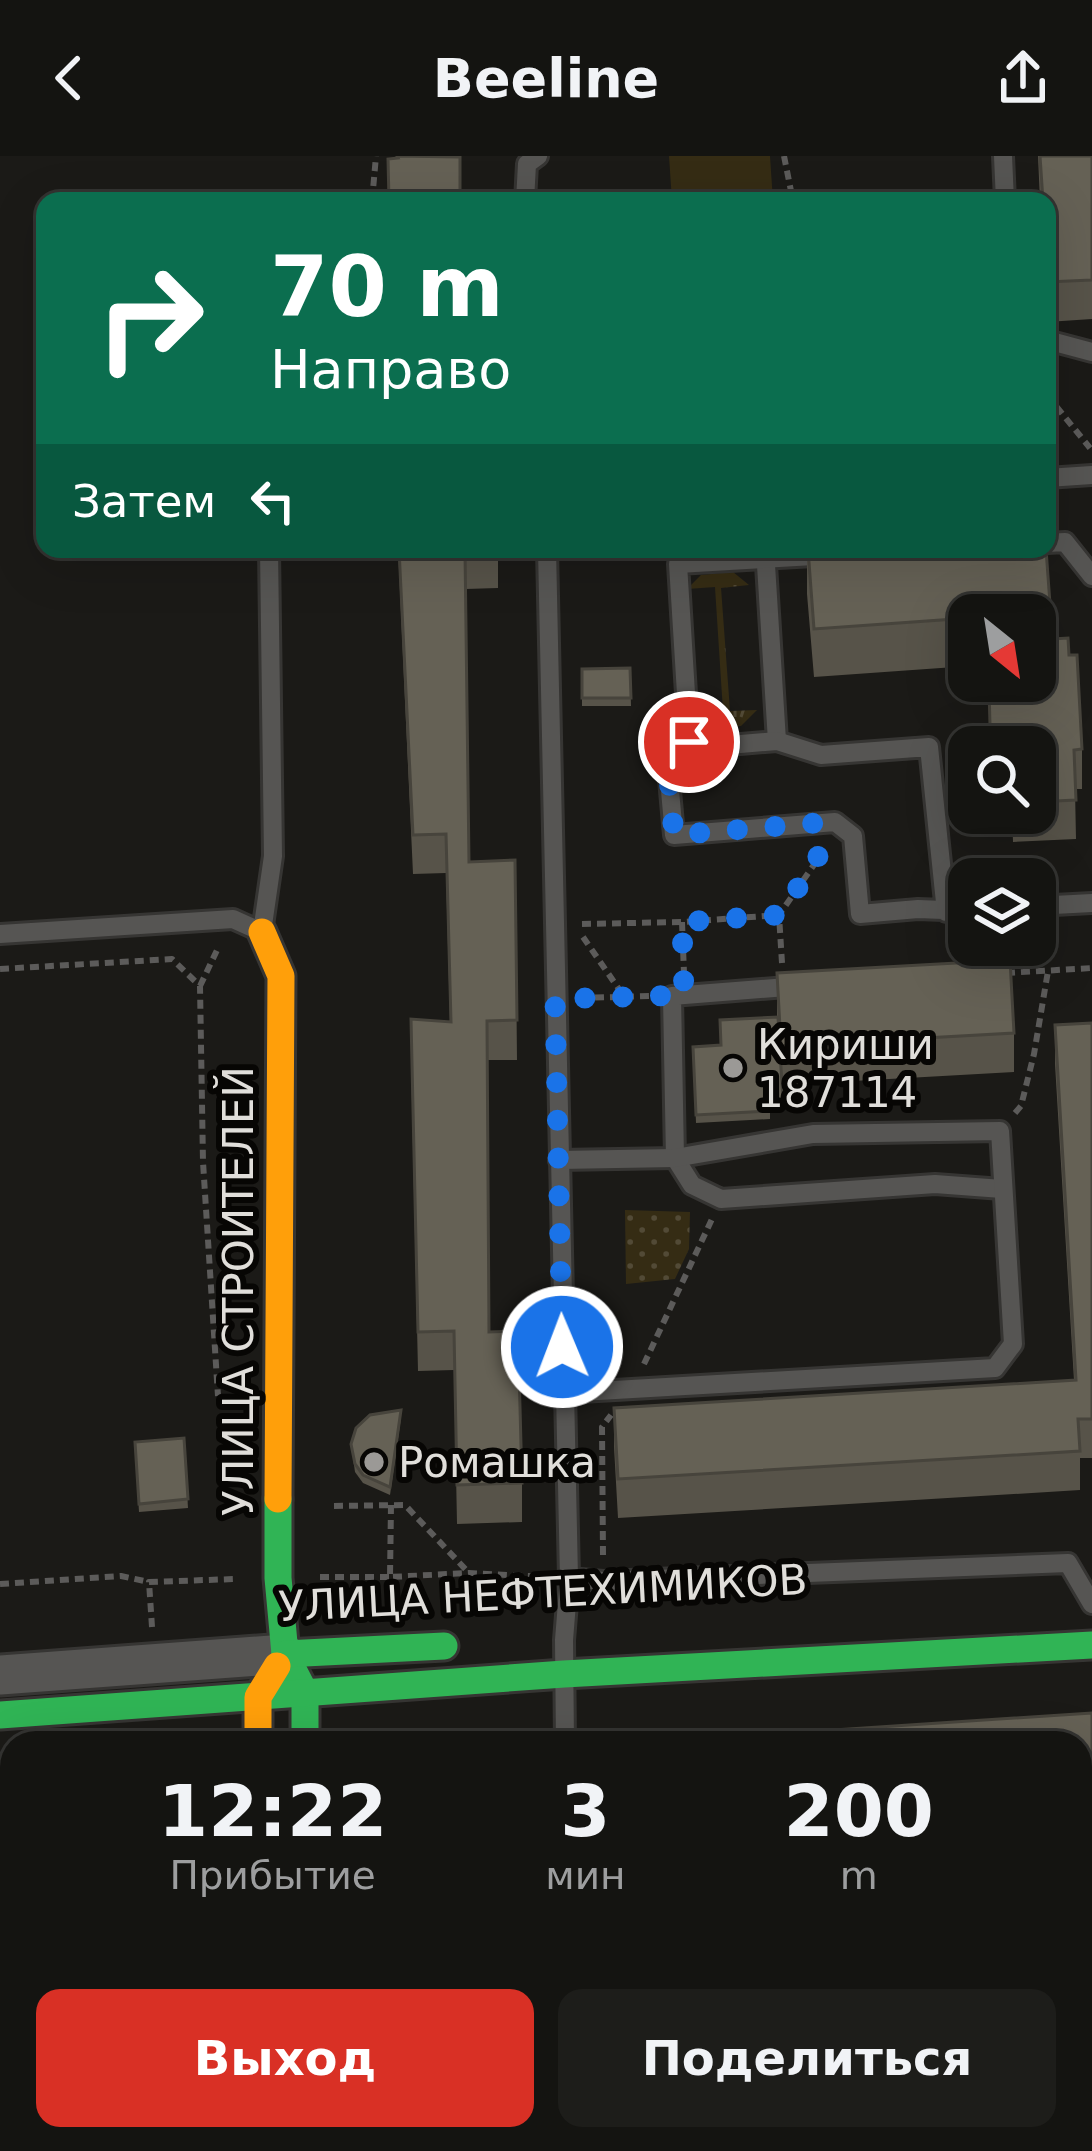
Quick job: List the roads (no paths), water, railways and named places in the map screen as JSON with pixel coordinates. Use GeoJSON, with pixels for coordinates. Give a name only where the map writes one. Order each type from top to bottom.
{"type":"FeatureCollection","features":[{"type":"Feature","properties":{"kind":"street","name":"УЛИЦА СТРОИТЕЛЕЙ"},"geometry":{"type":"LineString","coordinates":[[262,932],[281,976],[278,1578],[285,1654],[305,1693],[305,1731]]}},
{"type":"Feature","properties":{"kind":"street","name":"УЛИЦА НЕФТЕХИМИКОВ"},"geometry":{"type":"LineString","coordinates":[[0,1675],[477,1644]]}},
{"type":"Feature","properties":{"kind":"street"},"geometry":{"type":"LineString","coordinates":[[0,1715],[564,1674],[1092,1645]]}},
{"type":"Feature","properties":{"kind":"street"},"geometry":{"type":"LineString","coordinates":[[258,1731],[258,1696],[285,1654]]}},
{"type":"Feature","properties":{"kind":"lane"},"geometry":{"type":"LineString","coordinates":[[525,192],[527,164],[538,156]]}},
{"type":"Feature","properties":{"kind":"lane"},"geometry":{"type":"LineString","coordinates":[[1003,156],[1005,192]]}},
{"type":"Feature","properties":{"kind":"lane"},"geometry":{"type":"LineString","coordinates":[[1056,342],[1092,352]]}},
{"type":"Feature","properties":{"kind":"lane"},"geometry":{"type":"LineString","coordinates":[[1056,477],[1092,475]]}},
{"type":"Feature","properties":{"kind":"lane"},"geometry":{"type":"LineString","coordinates":[[1056,542],[1065,542],[1092,576]]}},
{"type":"Feature","properties":{"kind":"lane"},"geometry":{"type":"LineString","coordinates":[[0,934],[232,919],[262,932],[273,856],[269,558]]}},
{"type":"Feature","properties":{"kind":"lane"},"geometry":{"type":"LineString","coordinates":[[548,558],[569,1578],[565,1731]]}},
{"type":"Feature","properties":{"kind":"lane"},"geometry":{"type":"LineString","coordinates":[[689,742],[677,564],[730,558]]}},
{"type":"Feature","properties":{"kind":"lane"},"geometry":{"type":"LineString","coordinates":[[765,558],[777,741]]}},
{"type":"Feature","properties":{"kind":"lane"},"geometry":{"type":"LineString","coordinates":[[777,741],[821,755],[929,747],[946,912],[918,909],[860,914],[853,836],[835,822],[674,835],[666,746],[689,742],[717,746],[777,741]]}},
{"type":"Feature","properties":{"kind":"lane"},"geometry":{"type":"LineString","coordinates":[[1056,905],[1092,903]]}},
{"type":"Feature","properties":{"kind":"lane"},"geometry":{"type":"LineString","coordinates":[[830,983],[678,996],[675,1159],[692,1185],[721,1199],[934,1184],[1002,1189]]}},
{"type":"Feature","properties":{"kind":"lane"},"geometry":{"type":"LineString","coordinates":[[559,1160],[675,1159],[813,1134],[1000,1131],[1013,1344],[995,1368],[563,1393]]}},
{"type":"Feature","properties":{"kind":"lane"},"geometry":{"type":"LineString","coordinates":[[569,1578],[603,1581],[1068,1564],[1084,1611]]}},
{"type":"Feature","properties":{"kind":"place","name":"Кириши 187114"},"geometry":{"type":"Point","coordinates":[733,1068]}},
{"type":"Feature","properties":{"kind":"place","name":"Ромашка"},"geometry":{"type":"Point","coordinates":[374,1462]}}]}
